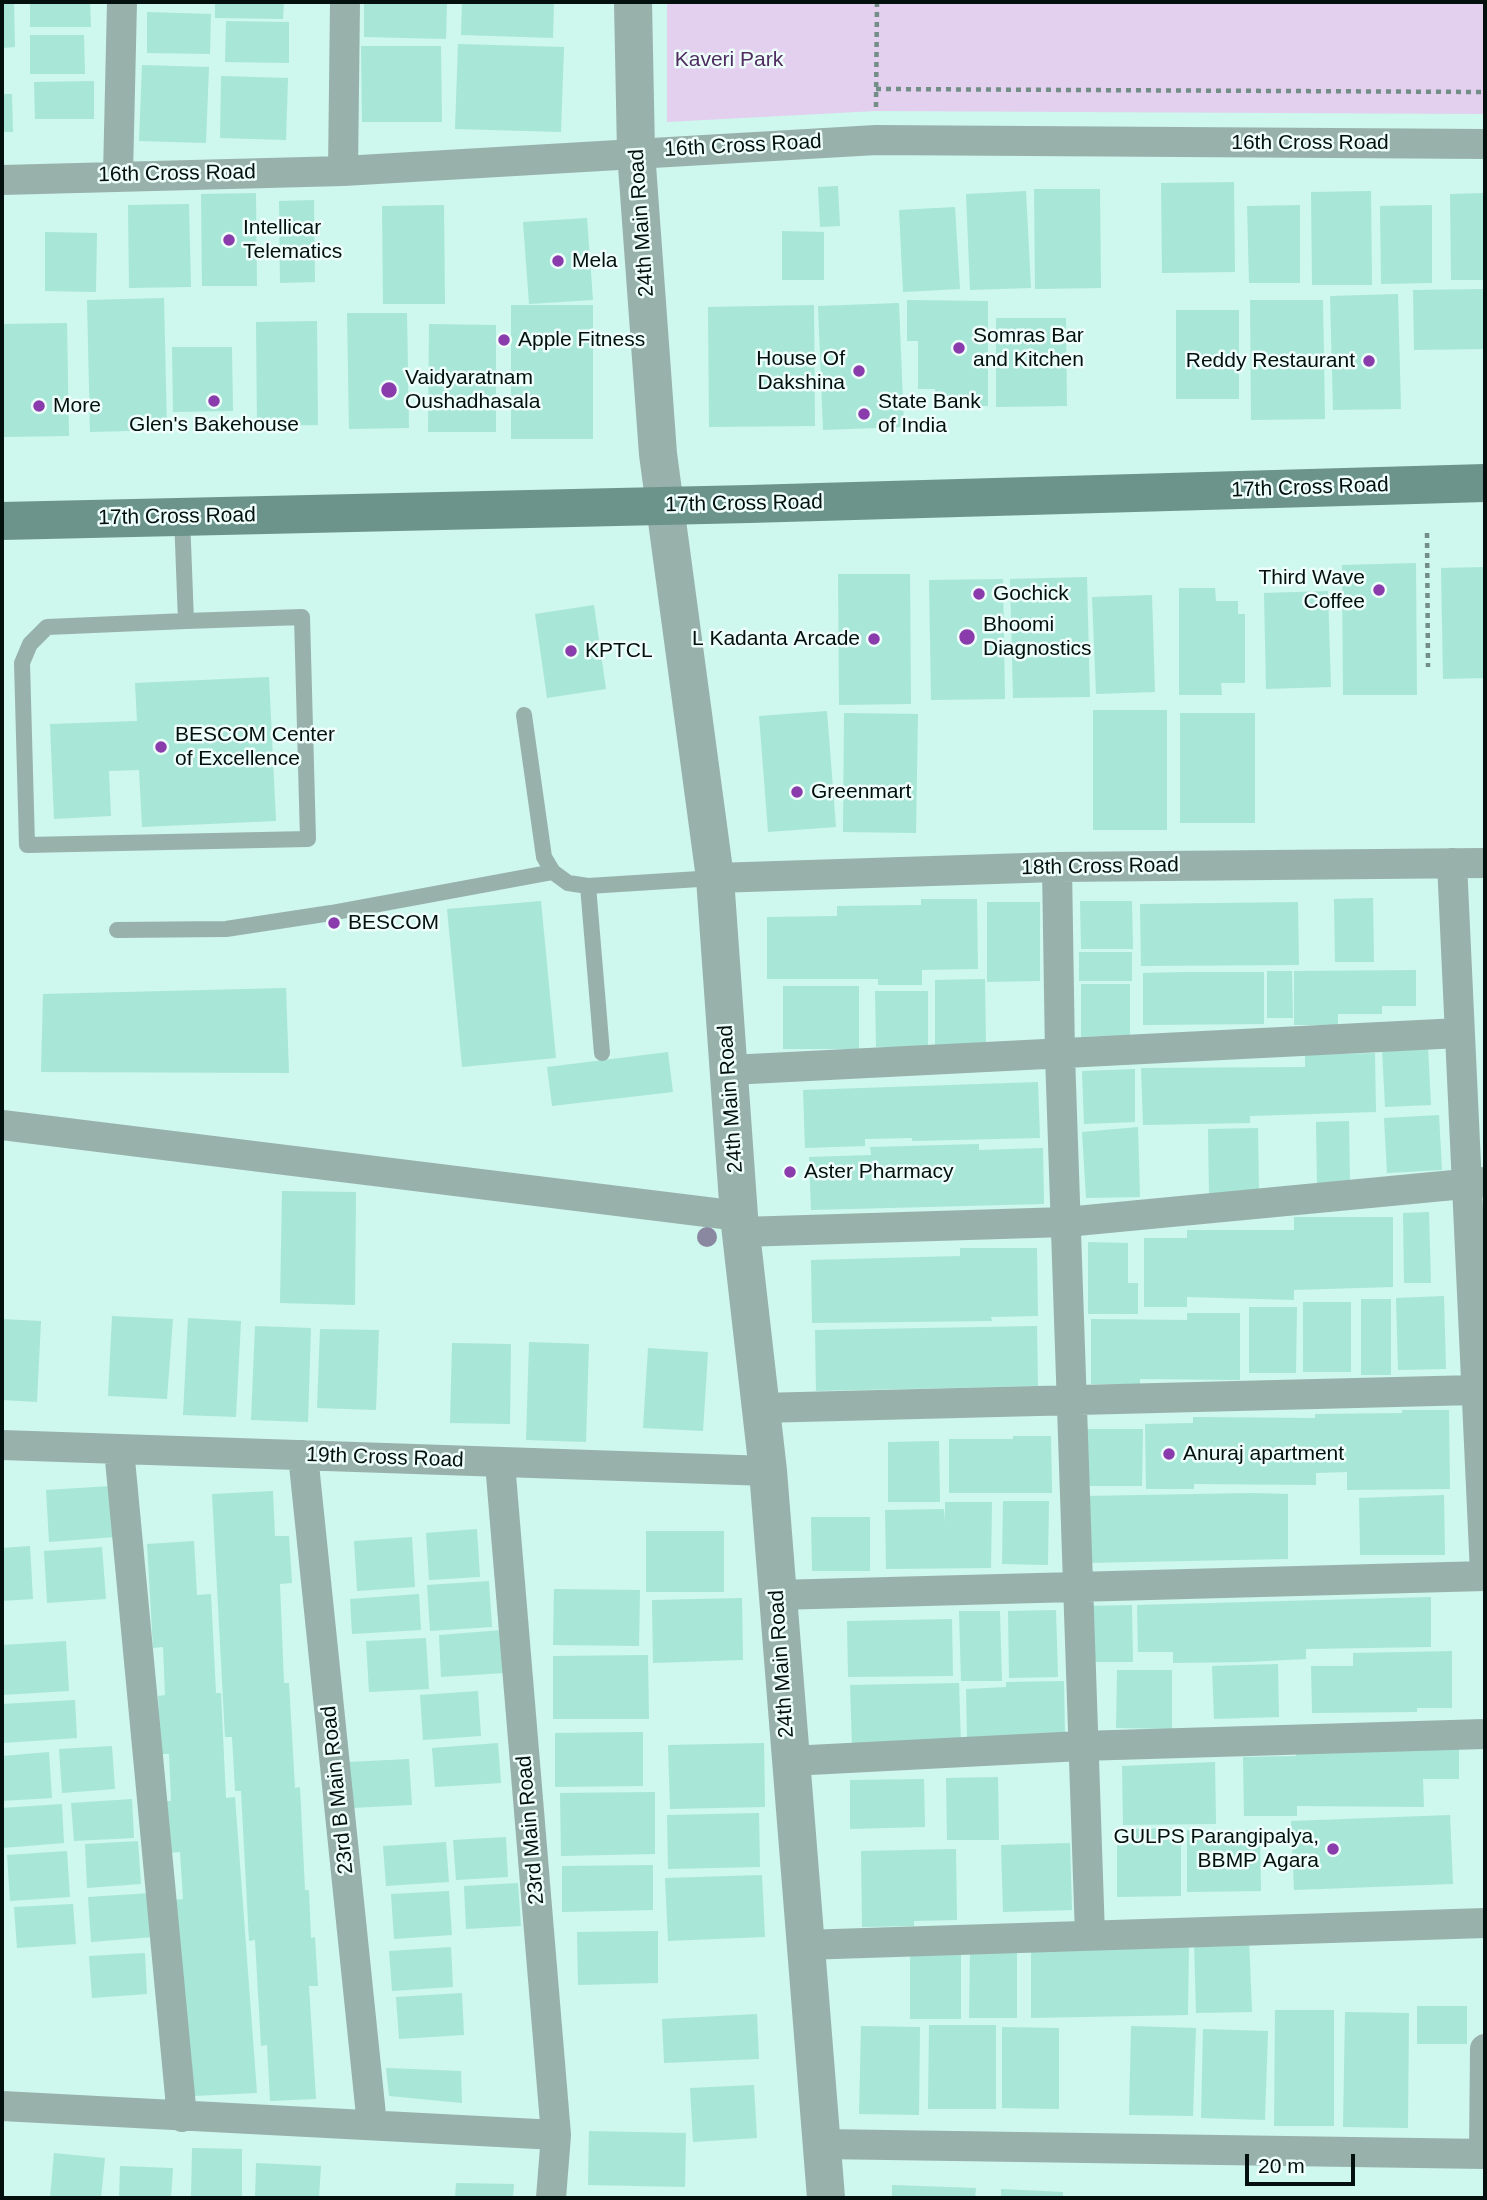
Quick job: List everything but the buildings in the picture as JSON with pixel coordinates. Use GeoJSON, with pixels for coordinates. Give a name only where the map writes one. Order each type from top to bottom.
{"type":"FeatureCollection","features":[{"type":"Feature","properties":{"kind":"main road","name":"17th Cross Road"},"geometry":{"type":"LineString","coordinates":[[2,521],[1485,483]]}},
{"type":"Feature","properties":{"kind":"street"},"geometry":{"type":"LineString","coordinates":[[118,175],[122,2]]}},
{"type":"Feature","properties":{"kind":"street"},"geometry":{"type":"LineString","coordinates":[[343,171],[345,2]]}},
{"type":"Feature","properties":{"kind":"street","name":"24th Main Road"},"geometry":{"type":"LineString","coordinates":[[633,2],[636,152],[665,506],[715,878],[740,1224],[768,1471],[803,1945],[826,2198]]}},
{"type":"Feature","properties":{"kind":"street","name":"16th Cross Road"},"geometry":{"type":"LineString","coordinates":[[2,180],[343,171],[876,140],[1485,144]]}},
{"type":"Feature","properties":{"kind":"street"},"geometry":{"type":"LineString","coordinates":[[777,1595],[1485,1574],[1475,1390],[1475,1183],[1459,1033],[1452,863]]}},
{"type":"Feature","properties":{"kind":"street","name":"18th Cross Road"},"geometry":{"type":"LineString","coordinates":[[715,878],[1057,867],[1485,863]]}},
{"type":"Feature","properties":{"kind":"street"},"geometry":{"type":"LineString","coordinates":[[1057,867],[1060,1055],[1074,1399],[1081,1746],[1090,1936]]}},
{"type":"Feature","properties":{"kind":"street"},"geometry":{"type":"LineString","coordinates":[[730,1070],[1459,1033]]}},
{"type":"Feature","properties":{"kind":"street"},"geometry":{"type":"LineString","coordinates":[[2,1125],[740,1224],[1066,1222],[1475,1183]]}},
{"type":"Feature","properties":{"kind":"street"},"geometry":{"type":"LineString","coordinates":[[760,1408],[1475,1390]]}},
{"type":"Feature","properties":{"kind":"street","name":"19th Cross Road"},"geometry":{"type":"LineString","coordinates":[[2,1445],[768,1471]]}},
{"type":"Feature","properties":{"kind":"street"},"geometry":{"type":"LineString","coordinates":[[119,1449],[182,2117]]}},
{"type":"Feature","properties":{"kind":"street","name":"23rd B Main Road"},"geometry":{"type":"LineString","coordinates":[[303,1455],[372,2125]]}},
{"type":"Feature","properties":{"kind":"street","name":"23rd Main Road"},"geometry":{"type":"LineString","coordinates":[[500,1462],[556,2135],[551,2198]]}},
{"type":"Feature","properties":{"kind":"street"},"geometry":{"type":"LineString","coordinates":[[790,1761],[1081,1746],[1485,1734]]}},
{"type":"Feature","properties":{"kind":"street"},"geometry":{"type":"LineString","coordinates":[[803,1945],[1485,1923]]}},
{"type":"Feature","properties":{"kind":"street"},"geometry":{"type":"LineString","coordinates":[[821,2144],[1484,2154],[1485,2049]]}},
{"type":"Feature","properties":{"kind":"street"},"geometry":{"type":"LineString","coordinates":[[2,2106],[556,2135]]}},
{"type":"Feature","properties":{"kind":"lane"},"geometry":{"type":"LineString","coordinates":[[182,517],[186,621]]}},
{"type":"Feature","properties":{"kind":"lane"},"geometry":{"type":"LineString","coordinates":[[302,617],[308,839],[27,845],[22,663],[30,644],[47,627],[186,621],[302,617]]}},
{"type":"Feature","properties":{"kind":"lane"},"geometry":{"type":"LineString","coordinates":[[524,715],[544,857],[553,872],[568,883],[588,886],[715,878]]}},
{"type":"Feature","properties":{"kind":"lane"},"geometry":{"type":"LineString","coordinates":[[117,930],[226,929],[331,914],[553,872]]}},
{"type":"Feature","properties":{"kind":"lane"},"geometry":{"type":"LineString","coordinates":[[588,886],[602,1054]]}},
{"type":"Feature","properties":{"kind":"path"},"geometry":{"type":"LineString","coordinates":[[876,140],[877,2]]}},
{"type":"Feature","properties":{"kind":"path"},"geometry":{"type":"LineString","coordinates":[[876,89],[1485,92]]}},
{"type":"Feature","properties":{"kind":"path"},"geometry":{"type":"LineString","coordinates":[[1427,533],[1428,667]]}},
{"type":"Feature","properties":{"kind":"green space","name":"Kaveri Park"},"geometry":{"type":"Polygon","coordinates":[[[667,2],[1485,2],[1485,114],[876,111],[667,122],[667,2]]]}},
{"type":"Feature","properties":{"kind":"place","name":"Intellicar Telematics"},"geometry":{"type":"Point","coordinates":[229,240]}},
{"type":"Feature","properties":{"kind":"place","name":"Mela"},"geometry":{"type":"Point","coordinates":[558,261]}},
{"type":"Feature","properties":{"kind":"place","name":"Apple Fitness"},"geometry":{"type":"Point","coordinates":[504,340]}},
{"type":"Feature","properties":{"kind":"place","name":"Somras Bar and Kitchen"},"geometry":{"type":"Point","coordinates":[959,348]}},
{"type":"Feature","properties":{"kind":"place","name":"Reddy Restaurant"},"geometry":{"type":"Point","coordinates":[1369,361]}},
{"type":"Feature","properties":{"kind":"place","name":"House Of Dakshina"},"geometry":{"type":"Point","coordinates":[859,371]}},
{"type":"Feature","properties":{"kind":"place","name":"Vaidyaratnam Oushadhasala"},"geometry":{"type":"Point","coordinates":[389,390]}},
{"type":"Feature","properties":{"kind":"place","name":"Glen's Bakehouse"},"geometry":{"type":"Point","coordinates":[214,401]}},
{"type":"Feature","properties":{"kind":"place","name":"More"},"geometry":{"type":"Point","coordinates":[39,406]}},
{"type":"Feature","properties":{"kind":"place","name":"State Bank of India"},"geometry":{"type":"Point","coordinates":[864,414]}},
{"type":"Feature","properties":{"kind":"place","name":"Third Wave Coffee"},"geometry":{"type":"Point","coordinates":[1379,590]}},
{"type":"Feature","properties":{"kind":"place","name":"Gochick"},"geometry":{"type":"Point","coordinates":[979,594]}},
{"type":"Feature","properties":{"kind":"place","name":"Bhoomi Diagnostics"},"geometry":{"type":"Point","coordinates":[967,637]}},
{"type":"Feature","properties":{"kind":"place","name":"L Kadanta Arcade"},"geometry":{"type":"Point","coordinates":[874,639]}},
{"type":"Feature","properties":{"kind":"place","name":"KPTCL"},"geometry":{"type":"Point","coordinates":[571,651]}},
{"type":"Feature","properties":{"kind":"place","name":"BESCOM Center of Excellence"},"geometry":{"type":"Point","coordinates":[161,747]}},
{"type":"Feature","properties":{"kind":"place","name":"Greenmart"},"geometry":{"type":"Point","coordinates":[797,792]}},
{"type":"Feature","properties":{"kind":"place","name":"BESCOM"},"geometry":{"type":"Point","coordinates":[334,923]}},
{"type":"Feature","properties":{"kind":"place","name":"Aster Pharmacy"},"geometry":{"type":"Point","coordinates":[790,1172]}},
{"type":"Feature","properties":{"kind":"place","name":"Anuraj apartment"},"geometry":{"type":"Point","coordinates":[1169,1454]}},
{"type":"Feature","properties":{"kind":"place","name":"GULPS Parangipalya, BBMP Agara"},"geometry":{"type":"Point","coordinates":[1333,1849]}}]}
